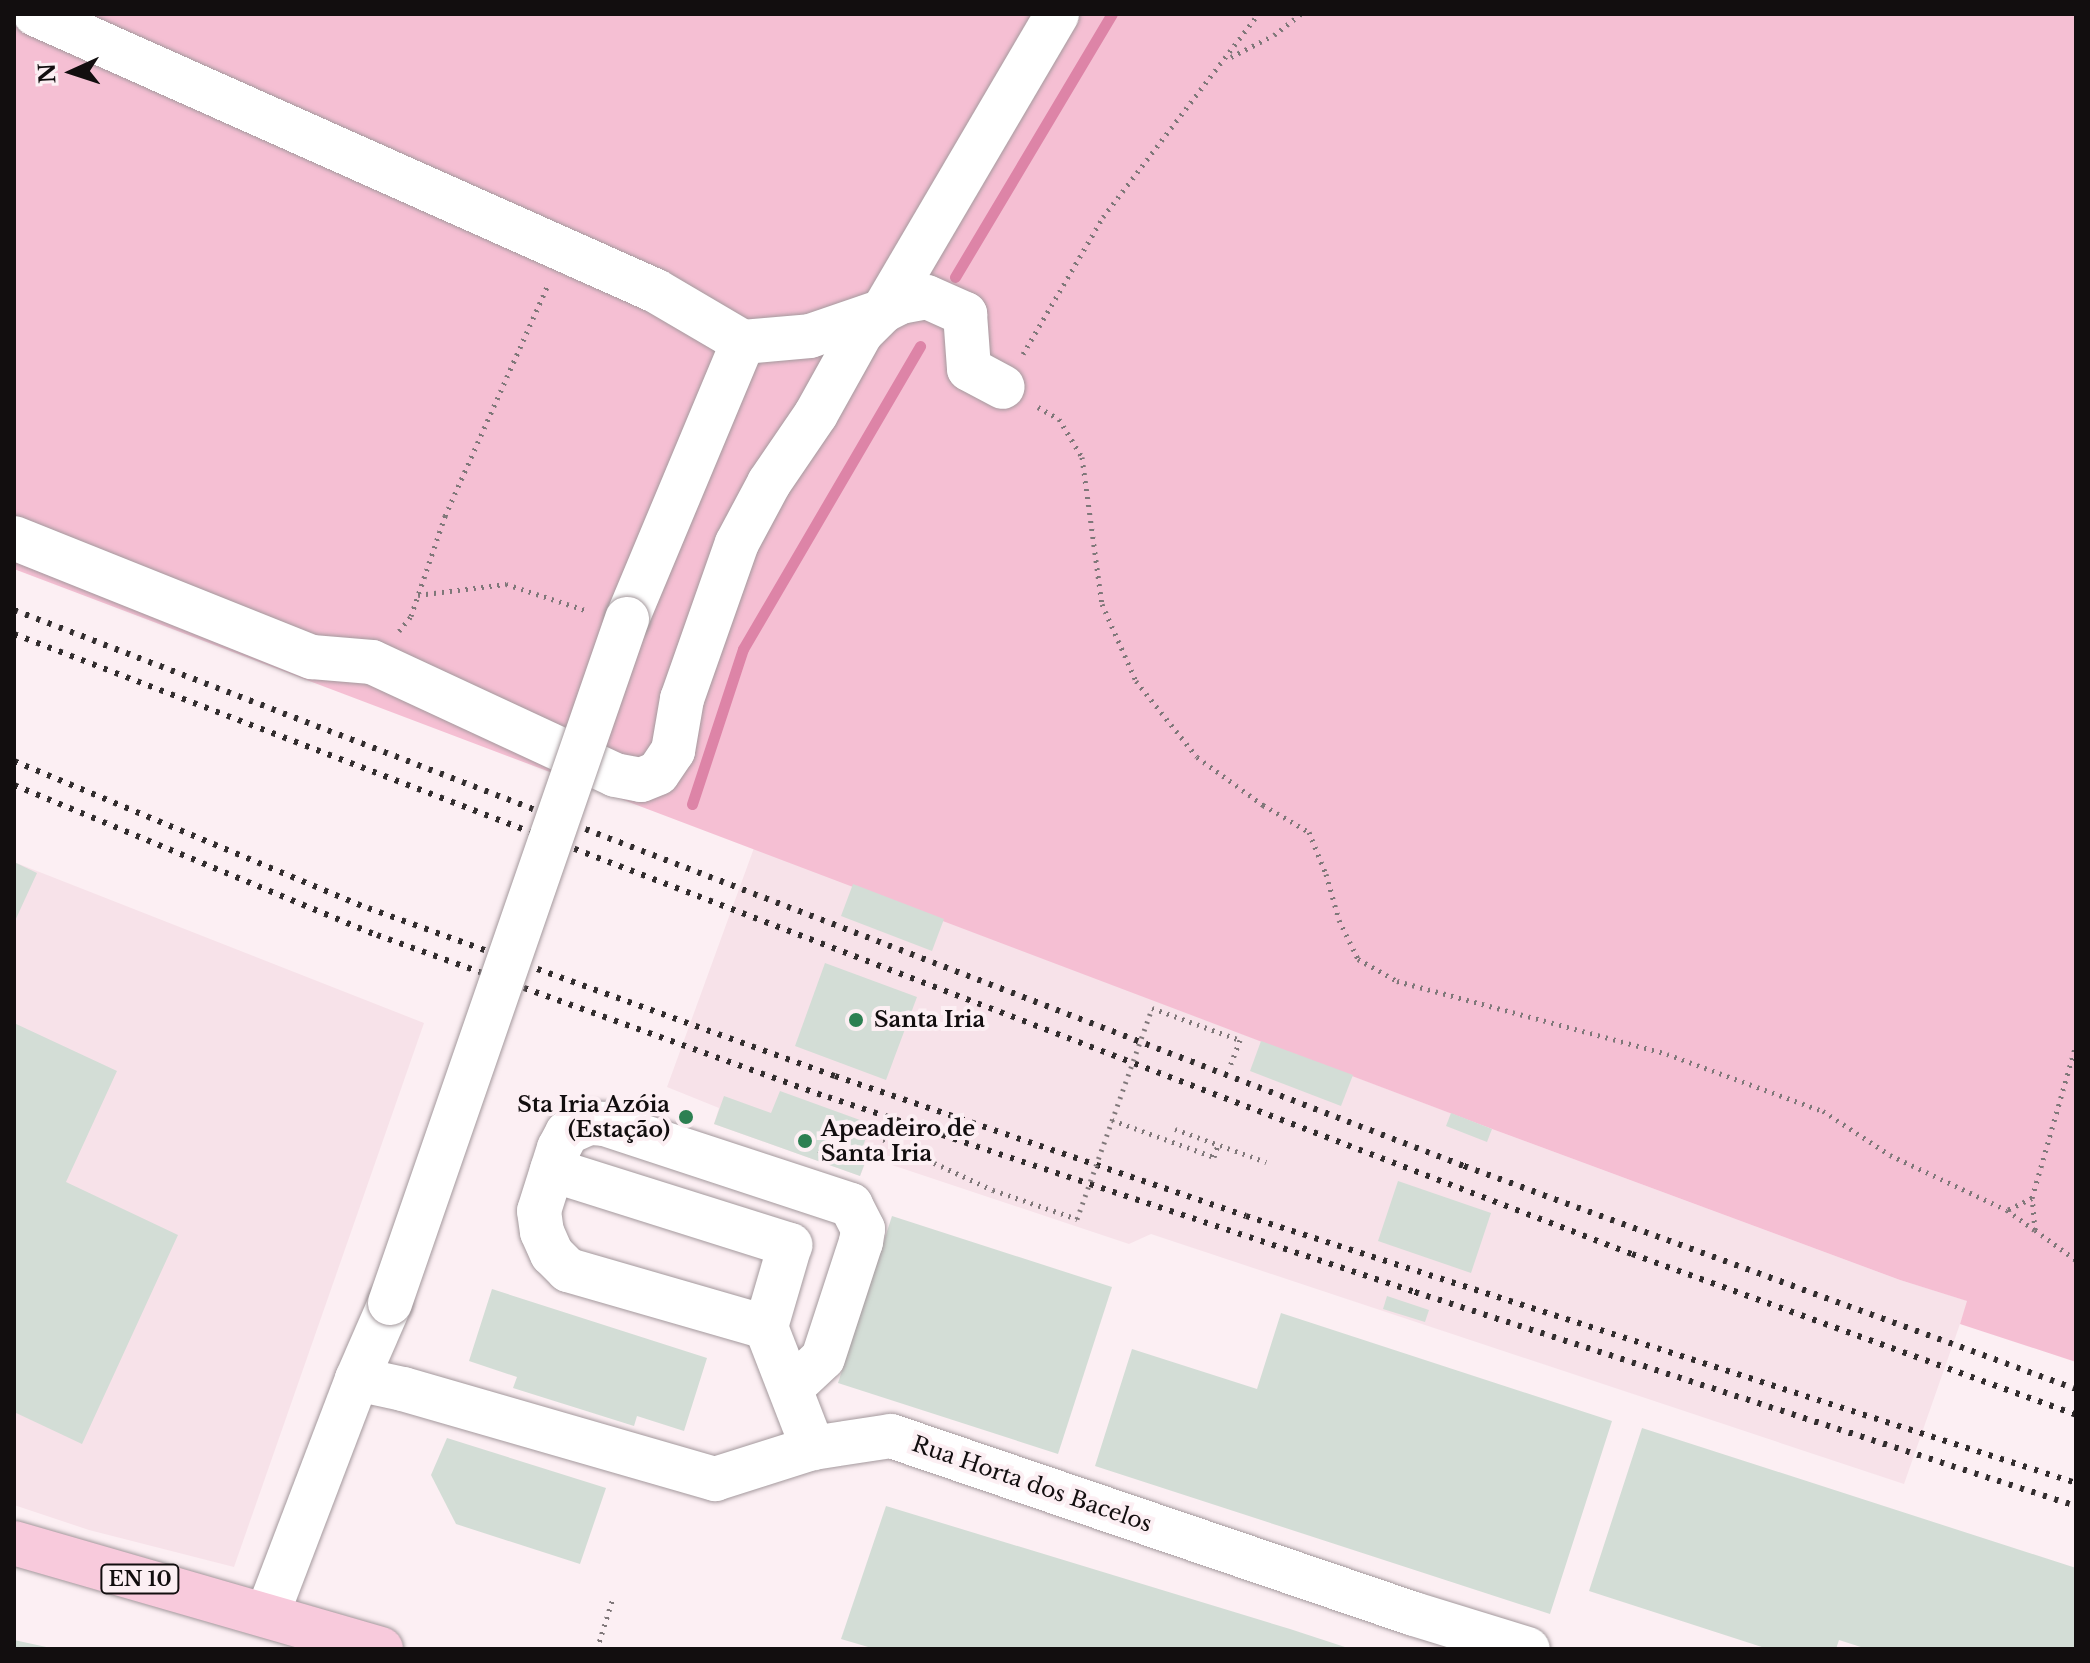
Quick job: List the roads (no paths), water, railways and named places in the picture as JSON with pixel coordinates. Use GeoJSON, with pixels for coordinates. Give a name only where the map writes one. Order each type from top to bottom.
{"type":"FeatureCollection","features":[{"type":"Feature","properties":{"kind":"main road","name":"EN 10"},"geometry":{"type":"LineString","coordinates":[[14,1543],[381,1649]]}},
{"type":"Feature","properties":{"kind":"street"},"geometry":{"type":"LineString","coordinates":[[35,14],[656,291],[743,342],[810,336],[927,297],[965,314],[969,369],[1003,387]]}},
{"type":"Feature","properties":{"kind":"street"},"geometry":{"type":"LineString","coordinates":[[14,538],[312,657],[372,662],[615,775],[641,780],[658,773],[673,751],[682,699],[737,543],[769,483],[816,414],[861,333],[883,311],[1057,14]]}},
{"type":"Feature","properties":{"kind":"street"},"geometry":{"type":"LineString","coordinates":[[267,1615],[357,1379],[390,1303],[627,619],[743,342]]}},
{"type":"Feature","properties":{"kind":"street"},"geometry":{"type":"LineString","coordinates":[[766,1327],[568,1270],[552,1254],[542,1232],[539,1211],[567,1133],[589,1123],[605,1124],[851,1205],[863,1229],[823,1358],[792,1387]]}},
{"type":"Feature","properties":{"kind":"street"},"geometry":{"type":"LineString","coordinates":[[552,1170],[790,1245],[766,1327],[792,1387],[813,1448]]}},
{"type":"Feature","properties":{"kind":"street","name":"Rua Horta dos Bacelos"},"geometry":{"type":"LineString","coordinates":[[357,1379],[403,1389],[715,1479],[813,1448],[891,1436],[1414,1614],[1528,1649]]}},
{"type":"Feature","properties":{"kind":"waterway"},"geometry":{"type":"LineString","coordinates":[[955,277],[1112,14]]}},
{"type":"Feature","properties":{"kind":"waterway"},"geometry":{"type":"LineString","coordinates":[[692,804],[743,649],[920,346]]}},
{"type":"Feature","properties":{"kind":"railway"},"geometry":{"type":"LineString","coordinates":[[14,610],[1464,1166],[2076,1389]]}},
{"type":"Feature","properties":{"kind":"railway"},"geometry":{"type":"LineString","coordinates":[[14,634],[1632,1254],[2076,1415]]}},
{"type":"Feature","properties":{"kind":"railway"},"geometry":{"type":"LineString","coordinates":[[14,761],[368,908],[835,1076],[1246,1216],[2076,1483]]}},
{"type":"Feature","properties":{"kind":"railway"},"geometry":{"type":"LineString","coordinates":[[14,785],[377,935],[828,1097],[1415,1292],[2076,1506]]}},
{"type":"Feature","properties":{"kind":"place","name":"Santa Iria"},"geometry":{"type":"Point","coordinates":[856,1020]}},
{"type":"Feature","properties":{"kind":"place","name":"Sta Iria Azóia (Estação)"},"geometry":{"type":"Point","coordinates":[686,1117]}},
{"type":"Feature","properties":{"kind":"place","name":"Apeadeiro de Santa Iria"},"geometry":{"type":"Point","coordinates":[805,1141]}}]}
